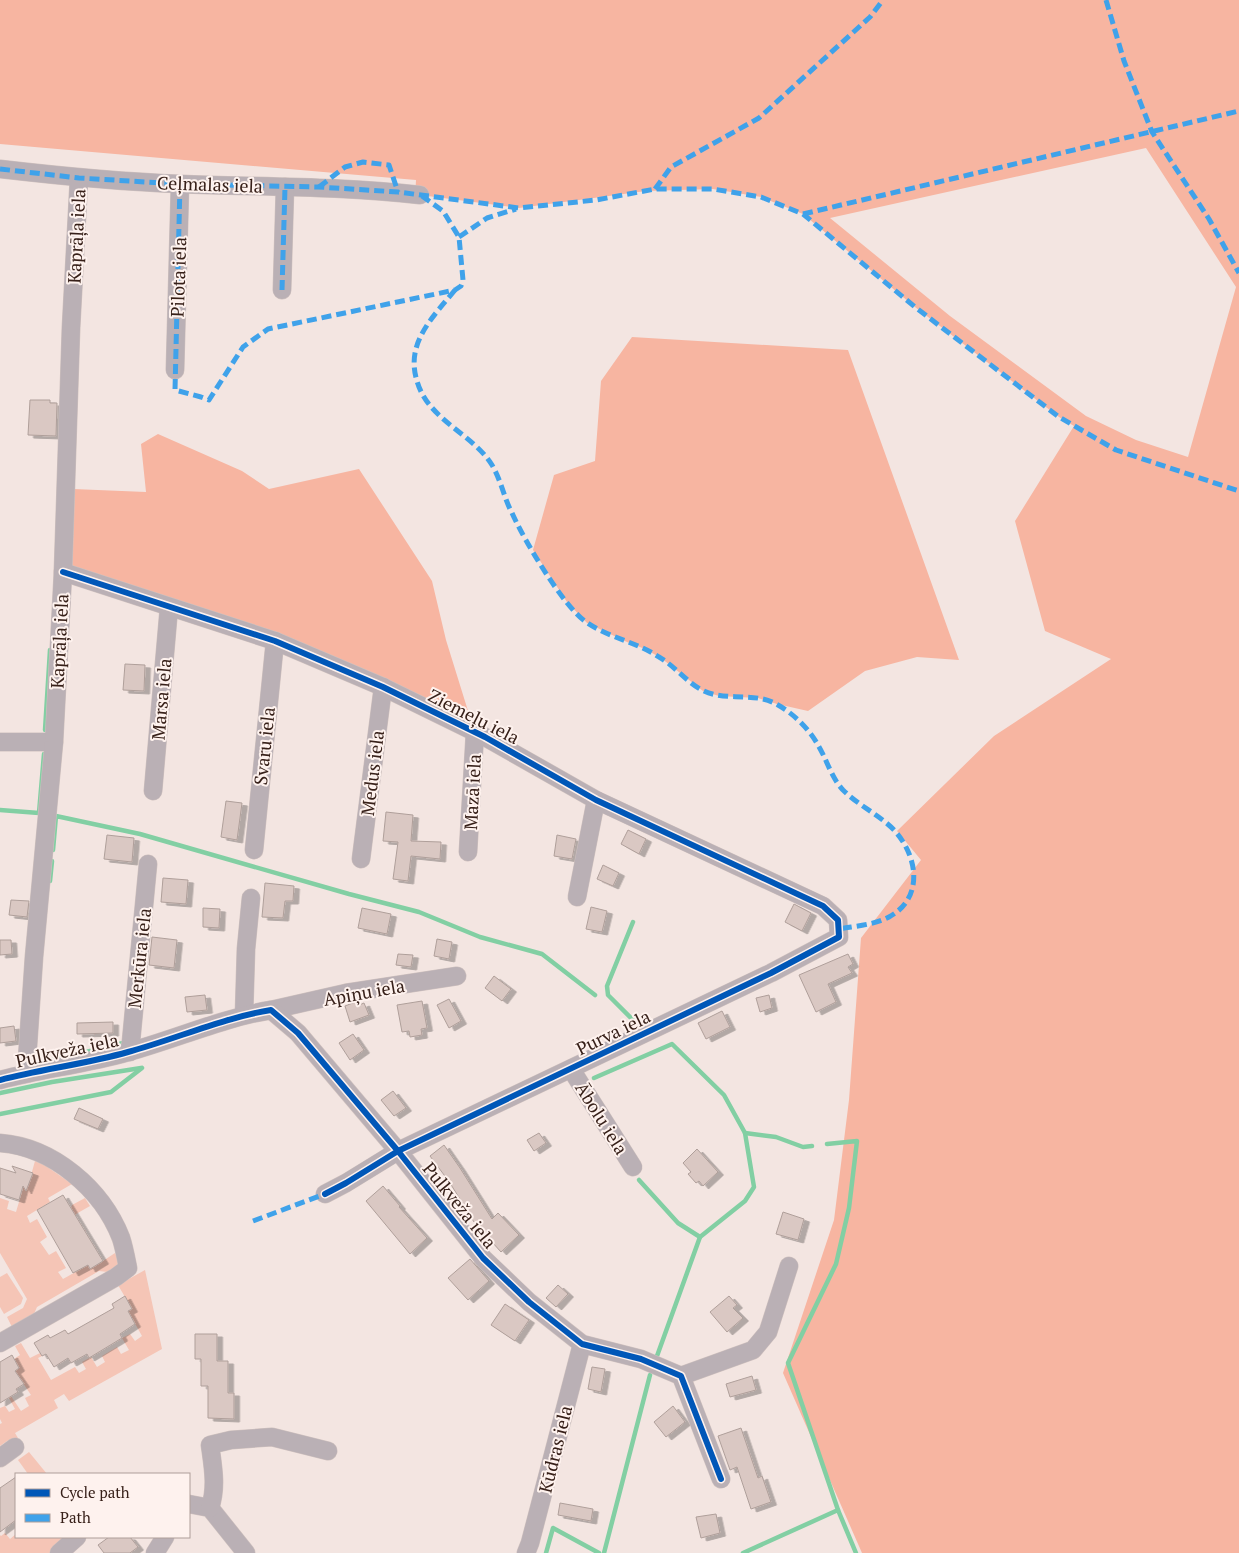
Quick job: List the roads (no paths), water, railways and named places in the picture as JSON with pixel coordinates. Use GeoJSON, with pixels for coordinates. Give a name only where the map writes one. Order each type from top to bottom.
{"type":"FeatureCollection","features":[{"type":"Feature","properties":{"kind":"street","name":"Ceļmalas iela"},"geometry":{"type":"LineString","coordinates":[[0,170],[79,178],[180,184],[319,188],[420,195]]}},
{"type":"Feature","properties":{"kind":"street","name":"Kaprāļa iela"},"geometry":{"type":"LineString","coordinates":[[29,1073],[27,1060],[34,957],[54,742],[79,178]]}},
{"type":"Feature","properties":{"kind":"street","name":"Pilota iela"},"geometry":{"type":"LineString","coordinates":[[175,370],[180,184]]}},
{"type":"Feature","properties":{"kind":"street"},"geometry":{"type":"LineString","coordinates":[[282,290],[284,187]]}},
{"type":"Feature","properties":{"kind":"street","name":"Ziemeļu iela"},"geometry":{"type":"LineString","coordinates":[[63,572],[275,641],[383,687],[475,732],[596,800],[823,906],[838,920],[839,937]]}},
{"type":"Feature","properties":{"kind":"street","name":"Marsa iela"},"geometry":{"type":"LineString","coordinates":[[154,791],[169,607]]}},
{"type":"Feature","properties":{"kind":"street","name":"Svaru iela"},"geometry":{"type":"LineString","coordinates":[[254,850],[275,641]]}},
{"type":"Feature","properties":{"kind":"street","name":"Medus iela"},"geometry":{"type":"LineString","coordinates":[[361,859],[383,687]]}},
{"type":"Feature","properties":{"kind":"street","name":"Mazā iela"},"geometry":{"type":"LineString","coordinates":[[468,852],[475,732]]}},
{"type":"Feature","properties":{"kind":"street"},"geometry":{"type":"LineString","coordinates":[[0,742],[54,742]]}},
{"type":"Feature","properties":{"kind":"street"},"geometry":{"type":"LineString","coordinates":[[577,897],[596,800]]}},
{"type":"Feature","properties":{"kind":"street","name":"Merkūra iela"},"geometry":{"type":"LineString","coordinates":[[130,1052],[148,864]]}},
{"type":"Feature","properties":{"kind":"street"},"geometry":{"type":"LineString","coordinates":[[244,1014],[246,949],[251,898]]}},
{"type":"Feature","properties":{"kind":"street","name":"Purva iela"},"geometry":{"type":"LineString","coordinates":[[325,1194],[398,1151],[771,973],[839,937]]}},
{"type":"Feature","properties":{"kind":"street","name":"Apiņu iela"},"geometry":{"type":"LineString","coordinates":[[271,1010],[346,994],[457,976]]}},
{"type":"Feature","properties":{"kind":"street","name":"Pulkveža iela"},"geometry":{"type":"LineString","coordinates":[[0,1080],[130,1052],[244,1014],[271,1010],[298,1033],[398,1151],[483,1258],[529,1302],[582,1344],[641,1359],[681,1376]]}},
{"type":"Feature","properties":{"kind":"street","name":"Ābolu iela"},"geometry":{"type":"LineString","coordinates":[[571,1069],[633,1167]]}},
{"type":"Feature","properties":{"kind":"street"},"geometry":{"type":"LineString","coordinates":[[0,1143],[32,1150],[58,1162],[74,1173],[104,1207],[121,1238],[128,1268],[116,1277],[0,1343]]}},
{"type":"Feature","properties":{"kind":"street"},"geometry":{"type":"LineString","coordinates":[[721,1479],[681,1376],[753,1350],[768,1332],[789,1266]]}},
{"type":"Feature","properties":{"kind":"street","name":"Kūdras iela"},"geometry":{"type":"LineString","coordinates":[[526,1553],[582,1344]]}},
{"type":"Feature","properties":{"kind":"street"},"geometry":{"type":"LineString","coordinates":[[210,1508],[215,1487],[210,1445],[231,1440],[272,1437],[328,1451]]}},
{"type":"Feature","properties":{"kind":"street"},"geometry":{"type":"LineString","coordinates":[[0,1458],[15,1447]]}},
{"type":"Feature","properties":{"kind":"street"},"geometry":{"type":"LineString","coordinates":[[190,1504],[210,1508],[246,1553]]}},
{"type":"Feature","properties":{"kind":"street"},"geometry":{"type":"LineString","coordinates":[[59,1553],[76,1538]]}},
{"type":"Feature","properties":{"kind":"street"},"geometry":{"type":"LineString","coordinates":[[155,1553],[164,1538]]}},
{"type":"Feature","properties":{"kind":"waterway"},"geometry":{"type":"LineString","coordinates":[[45,730],[50,650]]}},
{"type":"Feature","properties":{"kind":"waterway"},"geometry":{"type":"LineString","coordinates":[[0,810],[39,813],[44,754]]}},
{"type":"Feature","properties":{"kind":"waterway"},"geometry":{"type":"LineString","coordinates":[[53,850],[56,816],[140,834],[349,894],[419,912],[480,937],[542,954],[595,995]]}},
{"type":"Feature","properties":{"kind":"waterway"},"geometry":{"type":"LineString","coordinates":[[50,881],[52,861]]}},
{"type":"Feature","properties":{"kind":"waterway"},"geometry":{"type":"LineString","coordinates":[[633,922],[607,986],[608,995],[641,1028]]}},
{"type":"Feature","properties":{"kind":"waterway"},"geometry":{"type":"LineString","coordinates":[[49,1061],[123,1043]]}},
{"type":"Feature","properties":{"kind":"waterway"},"geometry":{"type":"LineString","coordinates":[[594,1078],[672,1044],[724,1095],[745,1133],[754,1187],[745,1201],[700,1237],[657,1356]]}},
{"type":"Feature","properties":{"kind":"waterway"},"geometry":{"type":"LineString","coordinates":[[0,1093],[52,1082],[141,1068]]}},
{"type":"Feature","properties":{"kind":"waterway"},"geometry":{"type":"LineString","coordinates":[[0,1114],[111,1092],[142,1068]]}},
{"type":"Feature","properties":{"kind":"waterway"},"geometry":{"type":"LineString","coordinates":[[745,1133],[776,1137],[803,1147],[812,1146]]}},
{"type":"Feature","properties":{"kind":"waterway"},"geometry":{"type":"LineString","coordinates":[[743,1553],[838,1510],[788,1363],[836,1264],[849,1208],[857,1141],[827,1144]]}},
{"type":"Feature","properties":{"kind":"waterway"},"geometry":{"type":"LineString","coordinates":[[639,1180],[678,1223],[700,1237]]}},
{"type":"Feature","properties":{"kind":"waterway"},"geometry":{"type":"LineString","coordinates":[[604,1553],[650,1375]]}},
{"type":"Feature","properties":{"kind":"waterway"},"geometry":{"type":"LineString","coordinates":[[838,1510],[856,1553]]}},
{"type":"Feature","properties":{"kind":"waterway"},"geometry":{"type":"LineString","coordinates":[[546,1553],[553,1528],[599,1553]]}}]}
